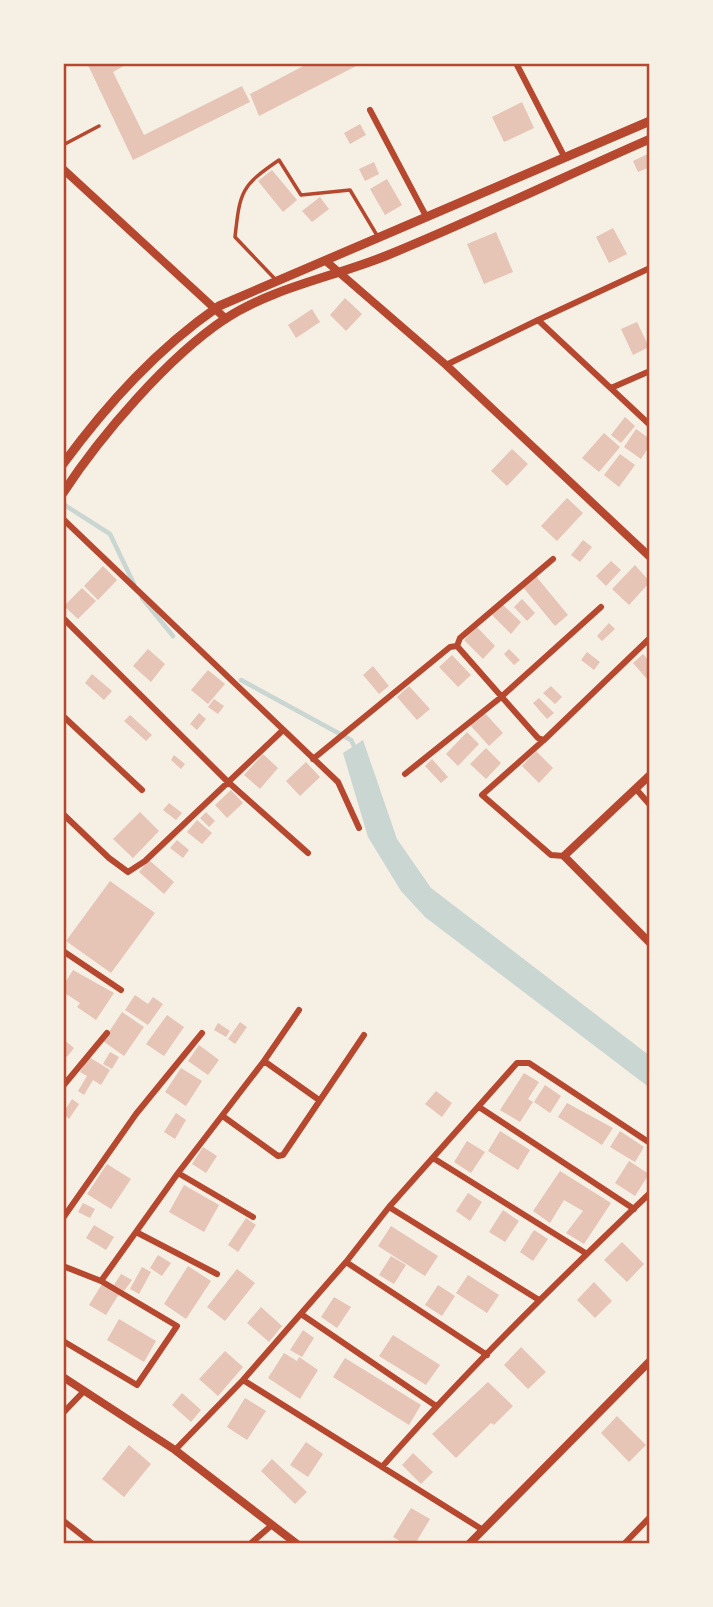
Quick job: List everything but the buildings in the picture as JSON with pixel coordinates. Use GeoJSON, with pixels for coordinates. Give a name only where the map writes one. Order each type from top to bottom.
{"type":"FeatureCollection","features":[{"type":"Feature","properties":{"kind":"main road"},"geometry":{"type":"LineString","coordinates":[[63,464],[96,419],[152,359],[215,309],[276,280],[379,239],[650,121]]}},
{"type":"Feature","properties":{"kind":"main road"},"geometry":{"type":"LineString","coordinates":[[63,493],[74,476],[146,391],[196,340],[226,319],[262,298],[387,256],[650,139]]}},
{"type":"Feature","properties":{"kind":"street"},"geometry":{"type":"LineString","coordinates":[[517,63],[565,158]]}},
{"type":"Feature","properties":{"kind":"street"},"geometry":{"type":"LineString","coordinates":[[370,110],[427,218]]}},
{"type":"Feature","properties":{"kind":"street"},"geometry":{"type":"LineString","coordinates":[[63,169],[226,319]]}},
{"type":"Feature","properties":{"kind":"street"},"geometry":{"type":"LineString","coordinates":[[327,261],[446,365],[650,557]]}},
{"type":"Feature","properties":{"kind":"street"},"geometry":{"type":"LineString","coordinates":[[446,365],[650,268]]}},
{"type":"Feature","properties":{"kind":"street"},"geometry":{"type":"LineString","coordinates":[[538,320],[650,425]]}},
{"type":"Feature","properties":{"kind":"street"},"geometry":{"type":"LineString","coordinates":[[611,388],[650,371]]}},
{"type":"Feature","properties":{"kind":"street"},"geometry":{"type":"LineString","coordinates":[[63,519],[338,782],[359,828]]}},
{"type":"Feature","properties":{"kind":"street"},"geometry":{"type":"LineString","coordinates":[[457,646],[460,638],[552,559]]}},
{"type":"Feature","properties":{"kind":"street"},"geometry":{"type":"LineString","coordinates":[[405,774],[500,698],[601,607]]}},
{"type":"Feature","properties":{"kind":"street"},"geometry":{"type":"LineString","coordinates":[[63,618],[227,781],[309,853]]}},
{"type":"Feature","properties":{"kind":"street"},"geometry":{"type":"LineString","coordinates":[[650,638],[545,739],[482,795],[551,855],[564,856],[650,943]]}},
{"type":"Feature","properties":{"kind":"street"},"geometry":{"type":"LineString","coordinates":[[313,759],[450,647],[457,646]]}},
{"type":"Feature","properties":{"kind":"street"},"geometry":{"type":"LineString","coordinates":[[457,646],[500,698],[538,738],[545,739]]}},
{"type":"Feature","properties":{"kind":"street"},"geometry":{"type":"LineString","coordinates":[[63,716],[142,790]]}},
{"type":"Feature","properties":{"kind":"street"},"geometry":{"type":"LineString","coordinates":[[63,814],[109,858],[128,872],[145,861],[282,731]]}},
{"type":"Feature","properties":{"kind":"street"},"geometry":{"type":"LineString","coordinates":[[564,856],[650,775]]}},
{"type":"Feature","properties":{"kind":"street"},"geometry":{"type":"LineString","coordinates":[[636,789],[650,805]]}},
{"type":"Feature","properties":{"kind":"street"},"geometry":{"type":"LineString","coordinates":[[63,951],[121,990]]}},
{"type":"Feature","properties":{"kind":"street"},"geometry":{"type":"LineString","coordinates":[[101,1281],[178,1173],[224,1117],[299,1010]]}},
{"type":"Feature","properties":{"kind":"street"},"geometry":{"type":"LineString","coordinates":[[63,1086],[107,1033]]}},
{"type":"Feature","properties":{"kind":"street"},"geometry":{"type":"LineString","coordinates":[[63,1217],[136,1114],[202,1033]]}},
{"type":"Feature","properties":{"kind":"street"},"geometry":{"type":"LineString","coordinates":[[224,1117],[278,1156],[284,1155],[364,1035]]}},
{"type":"Feature","properties":{"kind":"street"},"geometry":{"type":"LineString","coordinates":[[264,1061],[319,1100]]}},
{"type":"Feature","properties":{"kind":"street"},"geometry":{"type":"LineString","coordinates":[[175,1450],[243,1380],[512,1067],[529,1063],[650,1143]]}},
{"type":"Feature","properties":{"kind":"street"},"geometry":{"type":"LineString","coordinates":[[479,1107],[634,1209]]}},
{"type":"Feature","properties":{"kind":"street"},"geometry":{"type":"LineString","coordinates":[[433,1158],[587,1254]]}},
{"type":"Feature","properties":{"kind":"street"},"geometry":{"type":"LineString","coordinates":[[178,1173],[253,1216]]}},
{"type":"Feature","properties":{"kind":"street"},"geometry":{"type":"LineString","coordinates":[[382,1467],[436,1406],[539,1300],[650,1193]]}},
{"type":"Feature","properties":{"kind":"street"},"geometry":{"type":"LineString","coordinates":[[389,1208],[539,1300]]}},
{"type":"Feature","properties":{"kind":"street"},"geometry":{"type":"LineString","coordinates":[[136,1232],[217,1274]]}},
{"type":"Feature","properties":{"kind":"street"},"geometry":{"type":"LineString","coordinates":[[346,1262],[487,1355]]}},
{"type":"Feature","properties":{"kind":"street"},"geometry":{"type":"LineString","coordinates":[[63,1266],[101,1281],[177,1326],[137,1385],[63,1341]]}},
{"type":"Feature","properties":{"kind":"street"},"geometry":{"type":"LineString","coordinates":[[301,1314],[436,1406]]}},
{"type":"Feature","properties":{"kind":"street"},"geometry":{"type":"LineString","coordinates":[[469,1544],[650,1361]]}},
{"type":"Feature","properties":{"kind":"street"},"geometry":{"type":"LineString","coordinates":[[63,1377],[175,1450],[298,1544]]}},
{"type":"Feature","properties":{"kind":"street"},"geometry":{"type":"LineString","coordinates":[[243,1380],[483,1530]]}},
{"type":"Feature","properties":{"kind":"street"},"geometry":{"type":"LineString","coordinates":[[63,1413],[84,1391]]}},
{"type":"Feature","properties":{"kind":"street"},"geometry":{"type":"LineString","coordinates":[[624,1544],[650,1517]]}},
{"type":"Feature","properties":{"kind":"street"},"geometry":{"type":"LineString","coordinates":[[64,1522],[93,1544]]}},
{"type":"Feature","properties":{"kind":"street"},"geometry":{"type":"LineString","coordinates":[[250,1544],[272,1525]]}},
{"type":"Feature","properties":{"kind":"lane"},"geometry":{"type":"LineString","coordinates":[[63,145],[99,126]]}},
{"type":"Feature","properties":{"kind":"lane"},"geometry":{"type":"LineString","coordinates":[[276,280],[235,237],[238,210],[248,181],[279,160],[301,195],[350,190],[379,239]]}},
{"type":"Feature","properties":{"kind":"shaded area"},"geometry":{"type":"Polygon","coordinates":[[[363,740],[397,839],[431,888],[650,1056],[650,1088],[425,917],[401,891],[368,837],[343,753],[363,740]]]}},
{"type":"Feature","properties":{"kind":"waterway"},"geometry":{"type":"LineString","coordinates":[[63,504],[110,534],[134,584]]}},
{"type":"Feature","properties":{"kind":"waterway"},"geometry":{"type":"LineString","coordinates":[[142,598],[173,636]]}},
{"type":"Feature","properties":{"kind":"waterway"},"geometry":{"type":"LineString","coordinates":[[241,680],[351,740],[356,750]]}}]}
